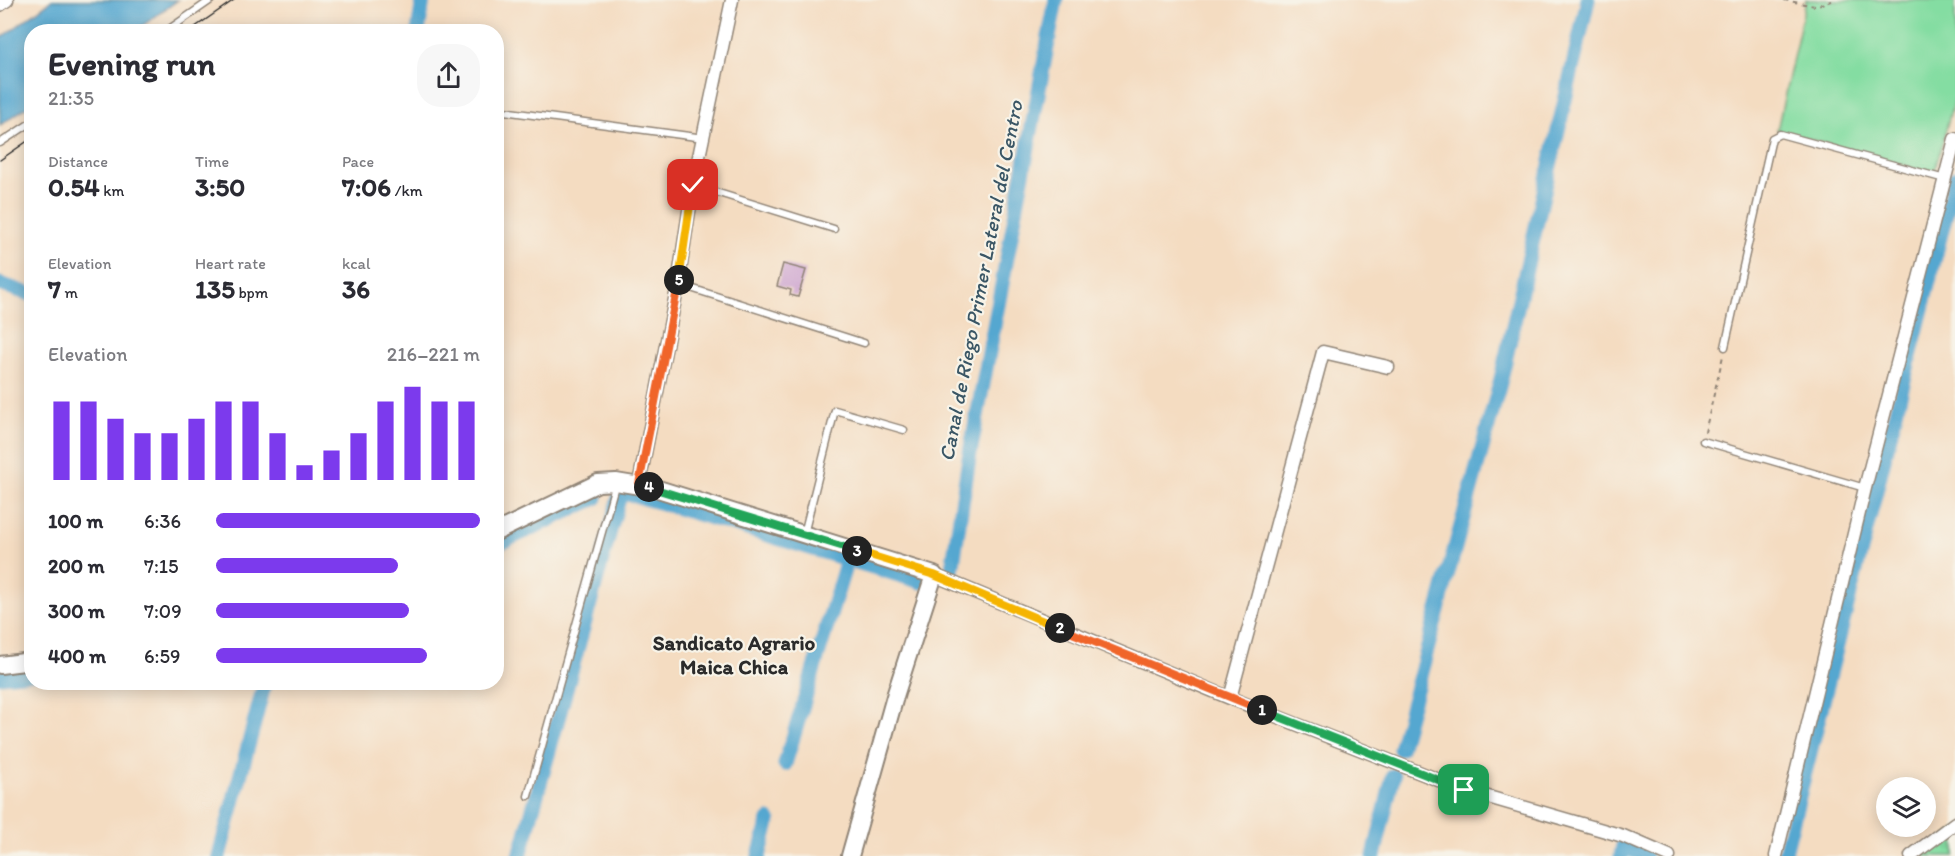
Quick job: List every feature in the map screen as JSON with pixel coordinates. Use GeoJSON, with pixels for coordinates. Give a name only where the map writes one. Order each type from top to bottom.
{"type":"FeatureCollection","features":[{"type":"Feature","properties":{"kind":"street"},"geometry":{"type":"LineString","coordinates":[[0,4],[7,0]]}},
{"type":"Feature","properties":{"kind":"street"},"geometry":{"type":"LineString","coordinates":[[639,484],[678,284],[693,185],[732,0]]}},
{"type":"Feature","properties":{"kind":"street"},"geometry":{"type":"LineString","coordinates":[[1776,856],[1865,488],[1955,139]]}},
{"type":"Feature","properties":{"kind":"street"},"geometry":{"type":"LineString","coordinates":[[1230,698],[1323,352],[1388,368]]}},
{"type":"Feature","properties":{"kind":"street"},"geometry":{"type":"LineString","coordinates":[[504,528],[598,483],[639,484],[934,575],[1230,698],[1464,790],[1623,836],[1669,856]]}},
{"type":"Feature","properties":{"kind":"street"},"geometry":{"type":"LineString","coordinates":[[850,856],[934,575]]}},
{"type":"Feature","properties":{"kind":"street"},"geometry":{"type":"LineString","coordinates":[[0,664],[24,662]]}},
{"type":"Feature","properties":{"kind":"street"},"geometry":{"type":"LineString","coordinates":[[1911,856],[1955,823]]}},
{"type":"Feature","properties":{"kind":"lane"},"geometry":{"type":"LineString","coordinates":[[176,24],[211,0]]}},
{"type":"Feature","properties":{"kind":"lane"},"geometry":{"type":"LineString","coordinates":[[504,111],[704,138]]}},
{"type":"Feature","properties":{"kind":"lane"},"geometry":{"type":"LineString","coordinates":[[0,143],[24,127]]}},
{"type":"Feature","properties":{"kind":"lane"},"geometry":{"type":"LineString","coordinates":[[1725,347],[1773,138],[1780,134],[1945,179]]}},
{"type":"Feature","properties":{"kind":"lane"},"geometry":{"type":"LineString","coordinates":[[693,185],[834,229]]}},
{"type":"Feature","properties":{"kind":"lane"},"geometry":{"type":"LineString","coordinates":[[678,284],[864,343]]}},
{"type":"Feature","properties":{"kind":"lane"},"geometry":{"type":"LineString","coordinates":[[804,534],[835,410],[904,430]]}},
{"type":"Feature","properties":{"kind":"lane"},"geometry":{"type":"LineString","coordinates":[[1703,441],[1865,488]]}},
{"type":"Feature","properties":{"kind":"lane"},"geometry":{"type":"LineString","coordinates":[[528,796],[616,482]]}},
{"type":"Feature","properties":{"kind":"path"},"geometry":{"type":"LineString","coordinates":[[1784,0],[1815,6],[1834,0]]}},
{"type":"Feature","properties":{"kind":"path"},"geometry":{"type":"LineString","coordinates":[[1703,441],[1725,347]]}},
{"type":"Feature","properties":{"kind":"green space"},"geometry":{"type":"Polygon","coordinates":[[[1806,0],[1955,0],[1955,96],[1934,174],[1777,130],[1806,0]]]}},
{"type":"Feature","properties":{"kind":"green space"},"geometry":{"type":"Polygon","coordinates":[[[1955,830],[1955,856],[1921,856],[1955,830]]]}},
{"type":"Feature","properties":{"kind":"water"},"geometry":{"type":"Polygon","coordinates":[[[52,0],[178,0],[145,24],[24,24],[24,109],[0,125],[0,39],[52,0]]]}},
{"type":"Feature","properties":{"kind":"building"},"geometry":{"type":"Polygon","coordinates":[[[783,264],[806,270],[798,297],[790,295],[791,290],[777,286],[783,264]]]}},
{"type":"Feature","properties":{"kind":"waterway"},"geometry":{"type":"LineString","coordinates":[[419,24],[423,0]]}},
{"type":"Feature","properties":{"kind":"waterway","name":"Canal de Riego Primer Lateral del Centro"},"geometry":{"type":"LineString","coordinates":[[952,570],[969,458],[1056,0]]}},
{"type":"Feature","properties":{"kind":"waterway"},"geometry":{"type":"LineString","coordinates":[[1400,749],[1500,383],[1588,0]]}},
{"type":"Feature","properties":{"kind":"waterway"},"geometry":{"type":"LineString","coordinates":[[1784,856],[1955,178]]}},
{"type":"Feature","properties":{"kind":"waterway"},"geometry":{"type":"LineString","coordinates":[[0,284],[24,292]]}},
{"type":"Feature","properties":{"kind":"waterway"},"geometry":{"type":"LineString","coordinates":[[520,856],[620,495],[629,494],[662,503],[922,582]]}},
{"type":"Feature","properties":{"kind":"waterway","name":"Canal de Riego Primer Lateral del Centro"},"geometry":{"type":"LineString","coordinates":[[504,541],[596,498]]}},
{"type":"Feature","properties":{"kind":"waterway"},"geometry":{"type":"LineString","coordinates":[[785,764],[847,560]]}},
{"type":"Feature","properties":{"kind":"waterway","name":"Canal de Riego Primer Lateral del Centro"},"geometry":{"type":"LineString","coordinates":[[0,676],[24,674]]}},
{"type":"Feature","properties":{"kind":"waterway"},"geometry":{"type":"LineString","coordinates":[[219,856],[263,690]]}},
{"type":"Feature","properties":{"kind":"waterway"},"geometry":{"type":"LineString","coordinates":[[1374,856],[1393,776]]}},
{"type":"Feature","properties":{"kind":"waterway"},"geometry":{"type":"LineString","coordinates":[[759,856],[769,820]]}},
{"type":"Feature","properties":{"kind":"waterway"},"geometry":{"type":"LineString","coordinates":[[1621,856],[1623,846],[1645,856]]}},
{"type":"Feature","properties":{"kind":"tram line"},"geometry":{"type":"LineString","coordinates":[[200,24],[234,0]]}},
{"type":"Feature","properties":{"kind":"tram line"},"geometry":{"type":"LineString","coordinates":[[0,160],[24,144]]}},
{"type":"Feature","properties":{"kind":"district","name":"Sandicato Agrario Maica Chica"},"geometry":{"type":"Point","coordinates":[734,655]}},
{"type":"Feature","properties":{"kind":"route"},"geometry":{"type":"LineString","coordinates":[[693,185],[678,284],[639,484],[934,575],[1230,698],[1464,790]]}}]}
